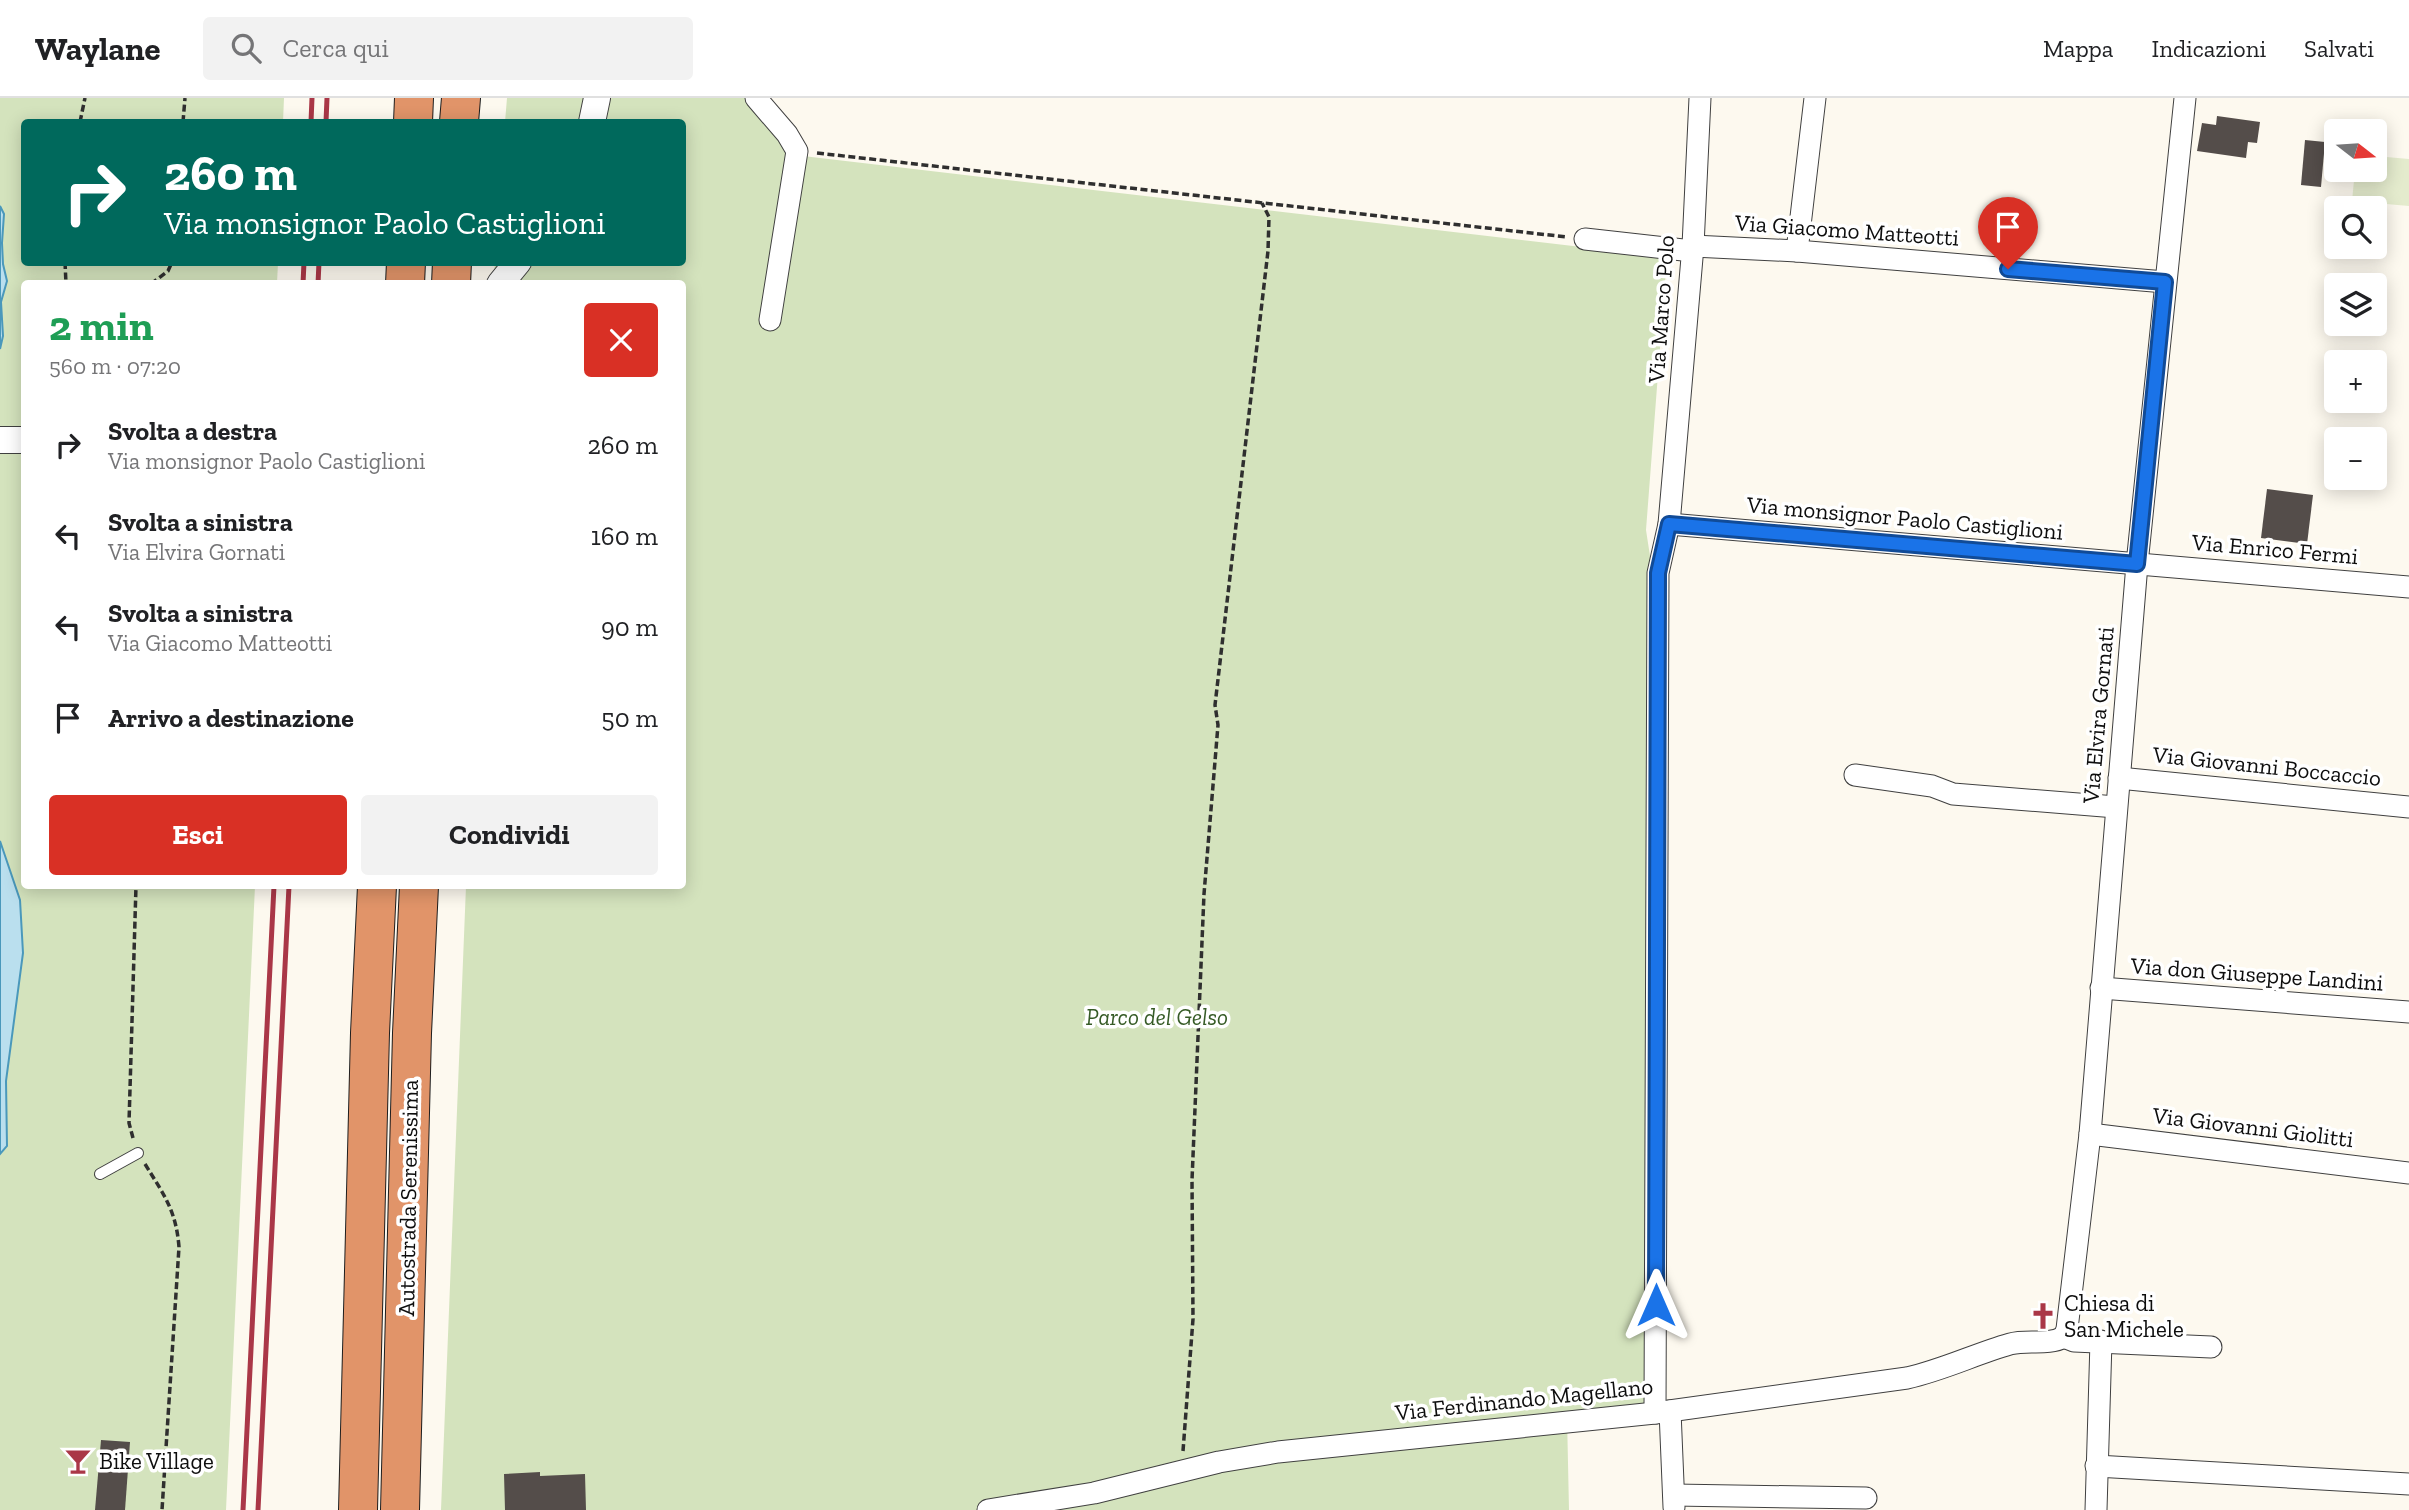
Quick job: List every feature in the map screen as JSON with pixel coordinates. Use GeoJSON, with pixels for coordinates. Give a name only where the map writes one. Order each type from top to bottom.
{"type":"FeatureCollection","features":[{"type":"Feature","properties":{"kind":"highway"},"geometry":{"type":"LineString","coordinates":[[413,119],[414,98]]}},
{"type":"Feature","properties":{"kind":"highway"},"geometry":{"type":"LineString","coordinates":[[459,119],[461,98]]}},
{"type":"Feature","properties":{"kind":"highway","name":"Autostrada Serenissima"},"geometry":{"type":"LineString","coordinates":[[358,1510],[370,1033],[377,889]]}},
{"type":"Feature","properties":{"kind":"highway","name":"Autostrada Serenissima"},"geometry":{"type":"LineString","coordinates":[[400,1510],[412,1033],[419,889]]}},
{"type":"Feature","properties":{"kind":"street"},"geometry":{"type":"LineString","coordinates":[[593,119],[597,98]]}},
{"type":"Feature","properties":{"kind":"street"},"geometry":{"type":"LineString","coordinates":[[756,98],[787,134],[797,151],[770,320]]}},
{"type":"Feature","properties":{"kind":"street","name":"Via Marco Polo"},"geometry":{"type":"LineString","coordinates":[[1674,1503],[1662,1412],[1658,573],[1669,524],[1693,248],[1700,98]]}},
{"type":"Feature","properties":{"kind":"street"},"geometry":{"type":"LineString","coordinates":[[1797,251],[1815,98]]}},
{"type":"Feature","properties":{"kind":"street","name":"Via Elvira Gornati"},"geometry":{"type":"LineString","coordinates":[[2064,1337],[2090,1134],[2137,564],[2185,98]]}},
{"type":"Feature","properties":{"kind":"street","name":"Via Giacomo Matteotti"},"geometry":{"type":"LineString","coordinates":[[1586,239],[1693,248],[1797,251],[2165,282]]}},
{"type":"Feature","properties":{"kind":"street"},"geometry":{"type":"LineString","coordinates":[[503,280],[515,266]]}},
{"type":"Feature","properties":{"kind":"street"},"geometry":{"type":"LineString","coordinates":[[0,440],[21,440]]}},
{"type":"Feature","properties":{"kind":"street","name":"Via monsignor Paolo Castiglioni"},"geometry":{"type":"LineString","coordinates":[[1669,524],[2137,564]]}},
{"type":"Feature","properties":{"kind":"street","name":"Via Enrico Fermi"},"geometry":{"type":"LineString","coordinates":[[2137,564],[2409,587]]}},
{"type":"Feature","properties":{"kind":"street"},"geometry":{"type":"LineString","coordinates":[[1855,775],[1932,786],[1953,794],[2116,807]]}},
{"type":"Feature","properties":{"kind":"street","name":"Via Giovanni Boccaccio"},"geometry":{"type":"LineString","coordinates":[[2119,778],[2409,807]]}},
{"type":"Feature","properties":{"kind":"street","name":"Via don Giuseppe Landini"},"geometry":{"type":"LineString","coordinates":[[2101,988],[2409,1012]]}},
{"type":"Feature","properties":{"kind":"street","name":"Via Giovanni Giolitti"},"geometry":{"type":"LineString","coordinates":[[2090,1134],[2409,1173]]}},
{"type":"Feature","properties":{"kind":"street","name":"Via Ferdinando Magellano"},"geometry":{"type":"LineString","coordinates":[[988,1510],[1094,1493],[1278,1452],[1662,1412],[1907,1378],[2014,1343],[2054,1342],[2064,1337],[2074,1341],[2211,1347]]}},
{"type":"Feature","properties":{"kind":"street"},"geometry":{"type":"LineString","coordinates":[[2096,1510],[2101,1341]]}},
{"type":"Feature","properties":{"kind":"street"},"geometry":{"type":"LineString","coordinates":[[2096,1466],[2409,1483]]}},
{"type":"Feature","properties":{"kind":"street"},"geometry":{"type":"LineString","coordinates":[[1674,1503],[1866,1498]]}},
{"type":"Feature","properties":{"kind":"lane"},"geometry":{"type":"LineString","coordinates":[[100,1174],[138,1153]]}},
{"type":"Feature","properties":{"kind":"path"},"geometry":{"type":"LineString","coordinates":[[81,119],[85,98]]}},
{"type":"Feature","properties":{"kind":"path"},"geometry":{"type":"LineString","coordinates":[[183,119],[185,98]]}},
{"type":"Feature","properties":{"kind":"path"},"geometry":{"type":"LineString","coordinates":[[797,151],[1586,239]]}},
{"type":"Feature","properties":{"kind":"path"},"geometry":{"type":"LineString","coordinates":[[1184,1471],[1183,1447],[1193,1319],[1192,1180],[1198,1028],[1204,894],[1218,725],[1215,705],[1268,251],[1269,217],[1262,203]]}},
{"type":"Feature","properties":{"kind":"path"},"geometry":{"type":"LineString","coordinates":[[156,280],[170,266]]}},
{"type":"Feature","properties":{"kind":"path"},"geometry":{"type":"LineString","coordinates":[[136,889],[129,1123],[138,1153],[169,1202],[177,1222],[179,1247],[162,1510]]}},
{"type":"Feature","properties":{"kind":"green space"},"geometry":{"type":"Polygon","coordinates":[[[0,98],[284,98],[283,119],[21,119],[21,266],[278,266],[277,280],[21,280],[21,889],[255,889],[226,1510],[0,1510],[0,98]]]}},
{"type":"Feature","properties":{"kind":"green space","name":"Parco del Gelso"},"geometry":{"type":"Polygon","coordinates":[[[507,98],[745,98],[803,156],[1667,257],[1646,530],[1652,569],[1649,1404],[1567,1416],[1569,1510],[441,1510],[466,889],[686,889],[686,280],[493,280],[495,266],[686,266],[686,119],[505,119],[507,98]]]}},
{"type":"Feature","properties":{"kind":"green space"},"geometry":{"type":"Polygon","coordinates":[[[2387,157],[2409,159],[2409,206],[2387,204],[2387,196],[2352,196],[2354,182],[2387,182],[2387,157]]]}},
{"type":"Feature","properties":{"kind":"water"},"geometry":{"type":"Polygon","coordinates":[[[0,206],[4,214],[2,243],[7,281],[1,302],[3,336],[0,349],[0,206]]]}},
{"type":"Feature","properties":{"kind":"water"},"geometry":{"type":"Polygon","coordinates":[[[0,841],[20,900],[23,953],[6,1081],[7,1146],[0,1154],[0,841]]]}},
{"type":"Feature","properties":{"kind":"building"},"geometry":{"type":"Polygon","coordinates":[[[2217,116],[2260,122],[2257,143],[2248,142],[2246,158],[2197,151],[2202,123],[2216,125],[2217,116]]]}},
{"type":"Feature","properties":{"kind":"building"},"geometry":{"type":"Polygon","coordinates":[[[2305,140],[2324,142],[2321,187],[2301,185],[2305,140]]]}},
{"type":"Feature","properties":{"kind":"building"},"geometry":{"type":"Polygon","coordinates":[[[2267,489],[2313,495],[2307,544],[2261,538],[2267,489]]]}},
{"type":"Feature","properties":{"kind":"building"},"geometry":{"type":"Polygon","coordinates":[[[101,1440],[130,1442],[125,1510],[95,1510],[101,1440]]]}},
{"type":"Feature","properties":{"kind":"building"},"geometry":{"type":"Polygon","coordinates":[[[540,1472],[540,1476],[585,1474],[586,1510],[505,1510],[504,1474],[540,1472]]]}},
{"type":"Feature","properties":{"kind":"railway"},"geometry":{"type":"LineString","coordinates":[[311,119],[312,98]]}},
{"type":"Feature","properties":{"kind":"railway"},"geometry":{"type":"LineString","coordinates":[[326,119],[327,98]]}},
{"type":"Feature","properties":{"kind":"railway"},"geometry":{"type":"LineString","coordinates":[[303,280],[304,266]]}},
{"type":"Feature","properties":{"kind":"railway"},"geometry":{"type":"LineString","coordinates":[[318,280],[319,266]]}},
{"type":"Feature","properties":{"kind":"railway"},"geometry":{"type":"LineString","coordinates":[[243,1510],[274,889]]}},
{"type":"Feature","properties":{"kind":"railway"},"geometry":{"type":"LineString","coordinates":[[258,1510],[289,889]]}},
{"type":"Feature","properties":{"kind":"place","name":"Chiesa di San Michele"},"geometry":{"type":"Point","coordinates":[2043,1316]}},
{"type":"Feature","properties":{"kind":"place","name":"Bike Village"},"geometry":{"type":"Point","coordinates":[78,1461]}},
{"type":"Feature","properties":{"kind":"route"},"geometry":{"type":"LineString","coordinates":[[1656,1305],[1658,573],[1669,524],[2137,564],[2165,282],[2008,269]]}}]}
